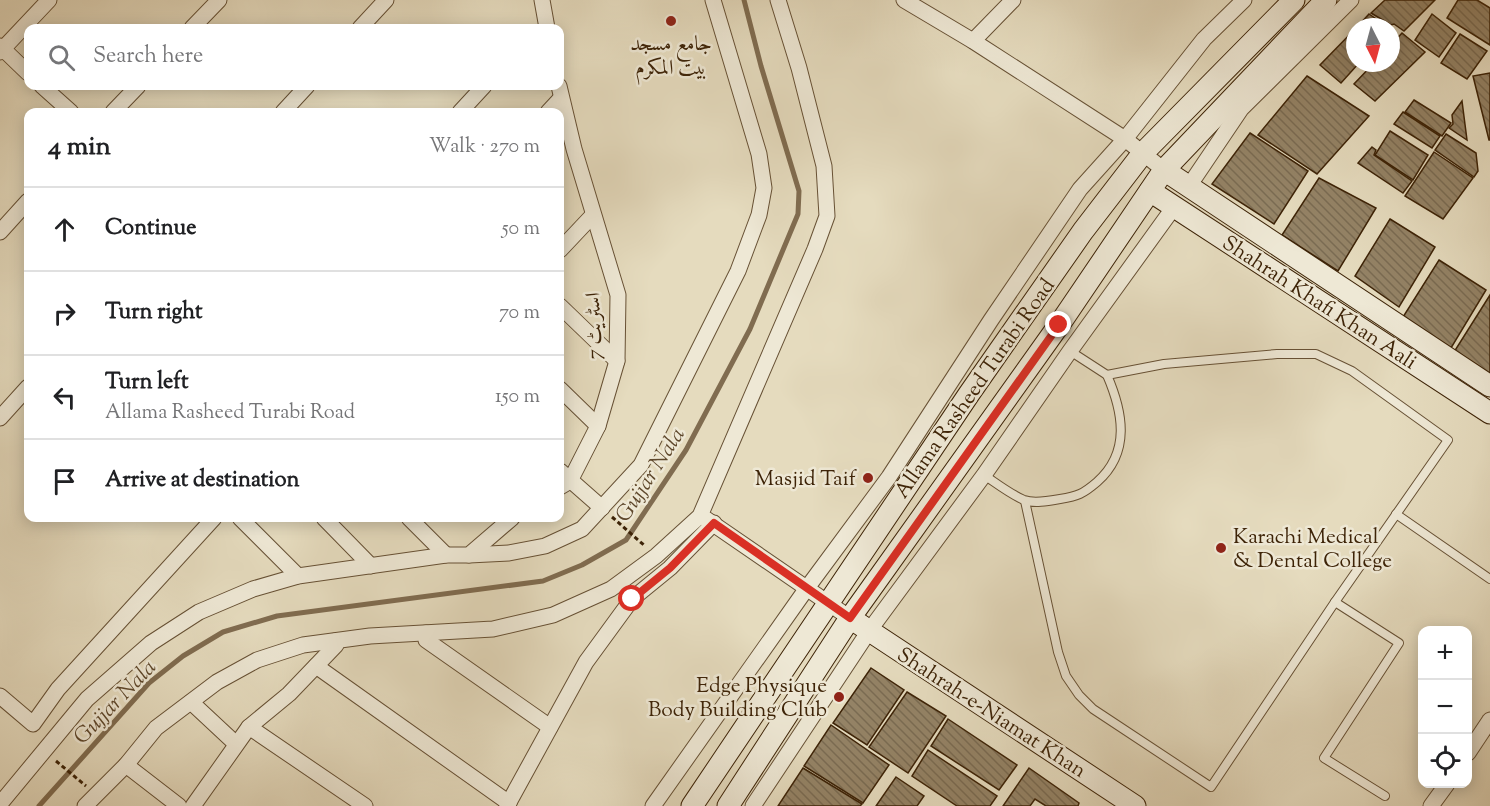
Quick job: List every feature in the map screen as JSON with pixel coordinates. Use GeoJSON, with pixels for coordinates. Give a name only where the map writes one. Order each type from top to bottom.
{"type":"FeatureCollection","features":[{"type":"Feature","properties":{"kind":"main road","name":"Allama Rasheed Turabi Road"},"geometry":{"type":"LineString","coordinates":[[692,806],[828,602],[1083,231],[1143,153],[1294,0]]}},
{"type":"Feature","properties":{"kind":"main road","name":"Allama Rasheed Turabi Road"},"geometry":{"type":"LineString","coordinates":[[728,806],[850,618],[1059,325],[1164,170],[1326,0]]}},
{"type":"Feature","properties":{"kind":"main road","name":"Shahrah Khafi Khan Aali"},"geometry":{"type":"LineString","coordinates":[[1164,170],[1490,386]]}},
{"type":"Feature","properties":{"kind":"main road","name":"Shahrah Khafi Khan Aali"},"geometry":{"type":"LineString","coordinates":[[1150,191],[1490,413]]}},
{"type":"Feature","properties":{"kind":"main road","name":"Shahrah-e-Niamat Khan"},"geometry":{"type":"LineString","coordinates":[[850,618],[1135,806]]}},
{"type":"Feature","properties":{"kind":"street"},"geometry":{"type":"LineString","coordinates":[[25,24],[49,0]]}},
{"type":"Feature","properties":{"kind":"street"},"geometry":{"type":"LineString","coordinates":[[196,24],[219,0]]}},
{"type":"Feature","properties":{"kind":"street"},"geometry":{"type":"LineString","coordinates":[[364,24],[386,0]]}},
{"type":"Feature","properties":{"kind":"street"},"geometry":{"type":"LineString","coordinates":[[542,0],[543,24]]}},
{"type":"Feature","properties":{"kind":"street"},"geometry":{"type":"LineString","coordinates":[[0,804],[87,699],[151,643],[199,612],[253,589],[298,576],[446,555],[508,553],[545,546],[582,529],[604,510],[641,465],[672,405],[738,271],[759,215],[763,197],[764,188],[759,154],[713,0]]}},
{"type":"Feature","properties":{"kind":"street"},"geometry":{"type":"LineString","coordinates":[[316,666],[508,804],[586,662],[632,599],[670,568],[707,520],[827,216],[824,166],[799,68],[778,0]]}},
{"type":"Feature","properties":{"kind":"street"},"geometry":{"type":"LineString","coordinates":[[904,0],[973,41],[1125,139],[1164,170]]}},
{"type":"Feature","properties":{"kind":"street"},"geometry":{"type":"LineString","coordinates":[[973,41],[1013,0]]}},
{"type":"Feature","properties":{"kind":"street"},"geometry":{"type":"LineString","coordinates":[[653,806],[807,588],[889,477],[1080,189],[1125,139],[1204,39],[1244,0]]}},
{"type":"Feature","properties":{"kind":"street"},"geometry":{"type":"LineString","coordinates":[[1189,186],[1241,109],[1351,0]]}},
{"type":"Feature","properties":{"kind":"street"},"geometry":{"type":"LineString","coordinates":[[24,26],[1,49],[24,69]]}},
{"type":"Feature","properties":{"kind":"street"},"geometry":{"type":"LineString","coordinates":[[46,90],[67,108]]}},
{"type":"Feature","properties":{"kind":"street"},"geometry":{"type":"LineString","coordinates":[[116,108],[134,90]]}},
{"type":"Feature","properties":{"kind":"street"},"geometry":{"type":"LineString","coordinates":[[287,108],[304,90]]}},
{"type":"Feature","properties":{"kind":"street"},"geometry":{"type":"LineString","coordinates":[[464,108],[480,90]]}},
{"type":"Feature","properties":{"kind":"street"},"geometry":{"type":"LineString","coordinates":[[550,108],[560,92]]}},
{"type":"Feature","properties":{"kind":"street","name":"اسٹریٹ 7"},"geometry":{"type":"LineString","coordinates":[[560,92],[593,215],[618,295],[617,362],[598,426],[564,478]]}},
{"type":"Feature","properties":{"kind":"street"},"geometry":{"type":"LineString","coordinates":[[0,232],[24,205]]}},
{"type":"Feature","properties":{"kind":"street"},"geometry":{"type":"LineString","coordinates":[[753,806],[869,631],[984,475],[1174,207]]}},
{"type":"Feature","properties":{"kind":"street"},"geometry":{"type":"LineString","coordinates":[[564,246],[593,215]]}},
{"type":"Feature","properties":{"kind":"street"},"geometry":{"type":"LineString","coordinates":[[564,310],[617,362]]}},
{"type":"Feature","properties":{"kind":"street"},"geometry":{"type":"LineString","coordinates":[[0,418],[24,391]]}},
{"type":"Feature","properties":{"kind":"street"},"geometry":{"type":"LineString","coordinates":[[564,393],[598,426]]}},
{"type":"Feature","properties":{"kind":"street"},"geometry":{"type":"LineString","coordinates":[[564,481],[604,510]]}},
{"type":"Feature","properties":{"kind":"street"},"geometry":{"type":"LineString","coordinates":[[85,806],[126,765],[156,728],[217,682],[257,660],[303,645],[370,636],[493,629],[553,615],[611,589],[707,520]]}},
{"type":"Feature","properties":{"kind":"street"},"geometry":{"type":"LineString","coordinates":[[707,520],[850,618]]}},
{"type":"Feature","properties":{"kind":"street"},"geometry":{"type":"LineString","coordinates":[[0,696],[33,724],[58,689],[210,522]]}},
{"type":"Feature","properties":{"kind":"street"},"geometry":{"type":"LineString","coordinates":[[244,522],[298,576]]}},
{"type":"Feature","properties":{"kind":"street"},"geometry":{"type":"LineString","coordinates":[[328,522],[371,566]]}},
{"type":"Feature","properties":{"kind":"street"},"geometry":{"type":"LineString","coordinates":[[413,522],[446,555]]}},
{"type":"Feature","properties":{"kind":"street"},"geometry":{"type":"LineString","coordinates":[[469,555],[507,522]]}},
{"type":"Feature","properties":{"kind":"street"},"geometry":{"type":"LineString","coordinates":[[656,556],[670,568]]}},
{"type":"Feature","properties":{"kind":"street"},"geometry":{"type":"LineString","coordinates":[[426,633],[426,640],[550,727]]}},
{"type":"Feature","properties":{"kind":"street"},"geometry":{"type":"LineString","coordinates":[[199,804],[249,727],[289,694],[336,645],[335,641]]}},
{"type":"Feature","properties":{"kind":"street"},"geometry":{"type":"LineString","coordinates":[[190,702],[236,744]]}},
{"type":"Feature","properties":{"kind":"street"},"geometry":{"type":"LineString","coordinates":[[1472,746],[1490,720]]}},
{"type":"Feature","properties":{"kind":"street"},"geometry":{"type":"LineString","coordinates":[[249,727],[365,806]]}},
{"type":"Feature","properties":{"kind":"street"},"geometry":{"type":"LineString","coordinates":[[126,765],[178,806]]}},
{"type":"Feature","properties":{"kind":"street"},"geometry":{"type":"LineString","coordinates":[[1431,806],[1444,788]]}},
{"type":"Feature","properties":{"kind":"lane"},"geometry":{"type":"LineString","coordinates":[[984,475],[1025,501],[1046,502],[1080,496],[1103,476],[1116,459],[1121,423],[1115,395],[1107,375],[1070,351]]}},
{"type":"Feature","properties":{"kind":"lane"},"geometry":{"type":"LineString","coordinates":[[1025,501],[1058,652],[1066,676],[1078,695],[1093,709],[1211,787],[1335,602],[1448,440],[1352,371],[1316,354],[1277,354],[1164,364],[1107,375]]}},
{"type":"Feature","properties":{"kind":"lane"},"geometry":{"type":"LineString","coordinates":[[1396,514],[1490,579]]}},
{"type":"Feature","properties":{"kind":"lane"},"geometry":{"type":"LineString","coordinates":[[1335,602],[1399,643],[1324,758],[1385,796]]}},
{"type":"Feature","properties":{"kind":"path"},"geometry":{"type":"LineString","coordinates":[[604,510],[641,543]]}},
{"type":"Feature","properties":{"kind":"path"},"geometry":{"type":"LineString","coordinates":[[49,756],[80,780]]}},
{"type":"Feature","properties":{"kind":"building"},"geometry":{"type":"Polygon","coordinates":[[[1385,0],[1435,0],[1404,31],[1400,28],[1400,18],[1379,18],[1371,13],[1385,0]]]}},
{"type":"Feature","properties":{"kind":"building"},"geometry":{"type":"Polygon","coordinates":[[[1458,0],[1477,0],[1490,8],[1490,45],[1447,18],[1458,0]]]}},
{"type":"Feature","properties":{"kind":"building"},"geometry":{"type":"Polygon","coordinates":[[[1432,14],[1456,33],[1439,57],[1415,40],[1432,14]]]}},
{"type":"Feature","properties":{"kind":"building"},"geometry":{"type":"Polygon","coordinates":[[[1402,33],[1425,52],[1375,101],[1354,84],[1365,72],[1400,72],[1400,35],[1402,33]]]}},
{"type":"Feature","properties":{"kind":"building"},"geometry":{"type":"Polygon","coordinates":[[[1460,34],[1487,51],[1467,79],[1441,63],[1460,34]]]}},
{"type":"Feature","properties":{"kind":"building"},"geometry":{"type":"Polygon","coordinates":[[[1346,38],[1346,72],[1351,72],[1341,83],[1320,65],[1346,38]]]}},
{"type":"Feature","properties":{"kind":"building"},"geometry":{"type":"Polygon","coordinates":[[[1490,73],[1490,140],[1489,140],[1473,76],[1490,73]]]}},
{"type":"Feature","properties":{"kind":"building"},"geometry":{"type":"Polygon","coordinates":[[[1307,76],[1369,116],[1317,174],[1258,135],[1307,76]]]}},
{"type":"Feature","properties":{"kind":"building"},"geometry":{"type":"Polygon","coordinates":[[[1414,100],[1451,123],[1442,136],[1405,112],[1414,100]]]}},
{"type":"Feature","properties":{"kind":"building"},"geometry":{"type":"Polygon","coordinates":[[[1462,101],[1467,140],[1449,128],[1453,124],[1452,115],[1462,101]]]}},
{"type":"Feature","properties":{"kind":"building"},"geometry":{"type":"Polygon","coordinates":[[[1403,112],[1440,136],[1432,148],[1394,124],[1403,112]]]}},
{"type":"Feature","properties":{"kind":"building"},"geometry":{"type":"Polygon","coordinates":[[[1390,131],[1428,155],[1413,180],[1375,155],[1390,131]]]}},
{"type":"Feature","properties":{"kind":"building"},"geometry":{"type":"Polygon","coordinates":[[[1250,133],[1308,171],[1274,224],[1212,184],[1250,133]]]}},
{"type":"Feature","properties":{"kind":"building"},"geometry":{"type":"Polygon","coordinates":[[[1446,134],[1476,153],[1478,171],[1474,177],[1435,150],[1446,134]]]}},
{"type":"Feature","properties":{"kind":"building"},"geometry":{"type":"Polygon","coordinates":[[[1372,147],[1376,150],[1374,155],[1412,181],[1403,193],[1358,163],[1372,147]]]}},
{"type":"Feature","properties":{"kind":"building"},"geometry":{"type":"Polygon","coordinates":[[[1434,152],[1473,178],[1443,219],[1405,196],[1434,152]]]}},
{"type":"Feature","properties":{"kind":"building"},"geometry":{"type":"Polygon","coordinates":[[[1319,178],[1376,208],[1338,271],[1282,235],[1319,178]]]}},
{"type":"Feature","properties":{"kind":"building"},"geometry":{"type":"Polygon","coordinates":[[[1390,219],[1435,247],[1399,307],[1355,276],[1390,219]]]}},
{"type":"Feature","properties":{"kind":"building"},"geometry":{"type":"Polygon","coordinates":[[[1439,260],[1486,290],[1451,348],[1403,317],[1439,260]]]}},
{"type":"Feature","properties":{"kind":"building"},"geometry":{"type":"Polygon","coordinates":[[[1490,295],[1490,375],[1454,352],[1490,295]]]}},
{"type":"Feature","properties":{"kind":"building"},"geometry":{"type":"Polygon","coordinates":[[[871,668],[904,690],[867,745],[833,723],[871,668]]]}},
{"type":"Feature","properties":{"kind":"building"},"geometry":{"type":"Polygon","coordinates":[[[907,692],[946,716],[908,773],[869,747],[907,692]]]}},
{"type":"Feature","properties":{"kind":"building"},"geometry":{"type":"Polygon","coordinates":[[[948,719],[1017,765],[999,790],[931,746],[948,719]]]}},
{"type":"Feature","properties":{"kind":"building"},"geometry":{"type":"Polygon","coordinates":[[[831,725],[889,765],[863,803],[804,766],[831,725]]]}},
{"type":"Feature","properties":{"kind":"building"},"geometry":{"type":"Polygon","coordinates":[[[928,750],[997,796],[990,806],[957,806],[912,776],[928,750]]]}},
{"type":"Feature","properties":{"kind":"building"},"geometry":{"type":"Polygon","coordinates":[[[803,768],[862,804],[860,806],[778,806],[803,768]]]}},
{"type":"Feature","properties":{"kind":"building"},"geometry":{"type":"Polygon","coordinates":[[[1029,768],[1079,803],[1078,806],[1046,806],[1035,799],[1030,806],[1003,806],[1029,768]]]}},
{"type":"Feature","properties":{"kind":"building"},"geometry":{"type":"Polygon","coordinates":[[[896,777],[924,796],[917,806],[876,806],[896,777]]]}},
{"type":"Feature","properties":{"kind":"waterway","name":"Gujjar Nala"},"geometry":{"type":"LineString","coordinates":[[39,806],[149,683],[183,656],[223,632],[277,616],[543,581],[582,565],[626,540],[686,450],[750,329],[798,214],[799,191],[761,66],[744,0]]}},
{"type":"Feature","properties":{"kind":"place","name":"جامع مسجد بیت المکرم"},"geometry":{"type":"Point","coordinates":[671,21]}},
{"type":"Feature","properties":{"kind":"place","name":"Masjid Taif"},"geometry":{"type":"Point","coordinates":[868,478]}},
{"type":"Feature","properties":{"kind":"place","name":"Karachi Medical & Dental College"},"geometry":{"type":"Point","coordinates":[1221,548]}},
{"type":"Feature","properties":{"kind":"place","name":"Edge Physique Body Building Club"},"geometry":{"type":"Point","coordinates":[839,697]}},
{"type":"Feature","properties":{"kind":"route"},"geometry":{"type":"LineString","coordinates":[[632,599],[670,568],[714,523],[850,618],[1059,325]]}}]}
